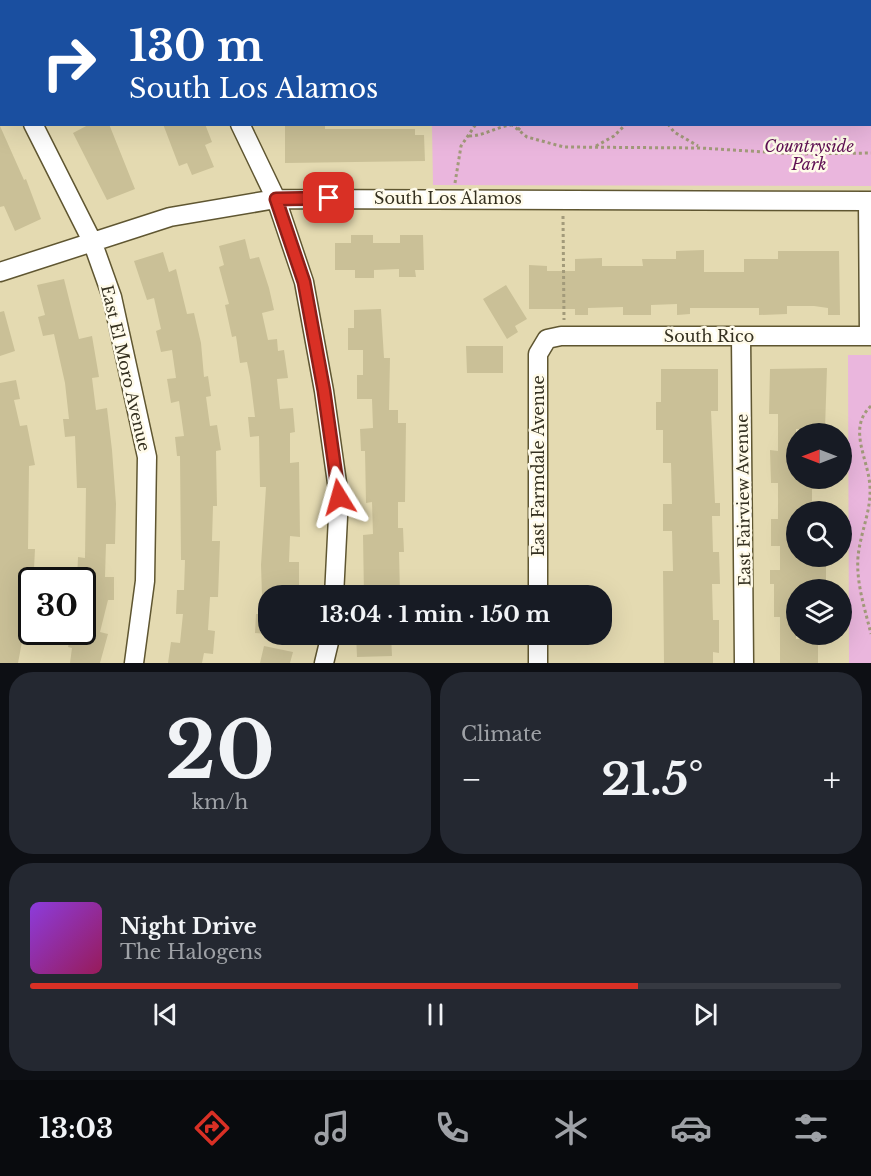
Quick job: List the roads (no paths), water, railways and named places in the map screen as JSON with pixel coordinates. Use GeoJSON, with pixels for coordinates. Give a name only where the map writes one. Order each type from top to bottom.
{"type":"FeatureCollection","features":[{"type":"Feature","properties":{"kind":"street","name":"East El Moro Avenue"},"geometry":{"type":"LineString","coordinates":[[34,126],[92,241],[112,297],[147,458],[145,581],[135,663]]}},
{"type":"Feature","properties":{"kind":"street"},"geometry":{"type":"LineString","coordinates":[[241,126],[276,199],[304,282],[324,391],[339,497],[335,585]]}},
{"type":"Feature","properties":{"kind":"street","name":"South Los Alamos"},"geometry":{"type":"LineString","coordinates":[[0,272],[170,217],[276,199],[869,201]]}},
{"type":"Feature","properties":{"kind":"street"},"geometry":{"type":"LineString","coordinates":[[869,201],[870,336]]}},
{"type":"Feature","properties":{"kind":"street","name":"South Rico"},"geometry":{"type":"LineString","coordinates":[[547,339],[561,336],[870,336]]}},
{"type":"Feature","properties":{"kind":"street","name":"East Fairview Avenue"},"geometry":{"type":"LineString","coordinates":[[741,336],[744,663]]}},
{"type":"Feature","properties":{"kind":"street","name":"East Farmdale Avenue"},"geometry":{"type":"LineString","coordinates":[[538,585],[538,354],[547,339]]}},
{"type":"Feature","properties":{"kind":"street"},"geometry":{"type":"LineString","coordinates":[[324,663],[328,645]]}},
{"type":"Feature","properties":{"kind":"street"},"geometry":{"type":"LineString","coordinates":[[538,645],[538,663]]}},
{"type":"Feature","properties":{"kind":"park label","name":"Countryside Park"},"geometry":{"type":"Point","coordinates":[809,155]}}]}
